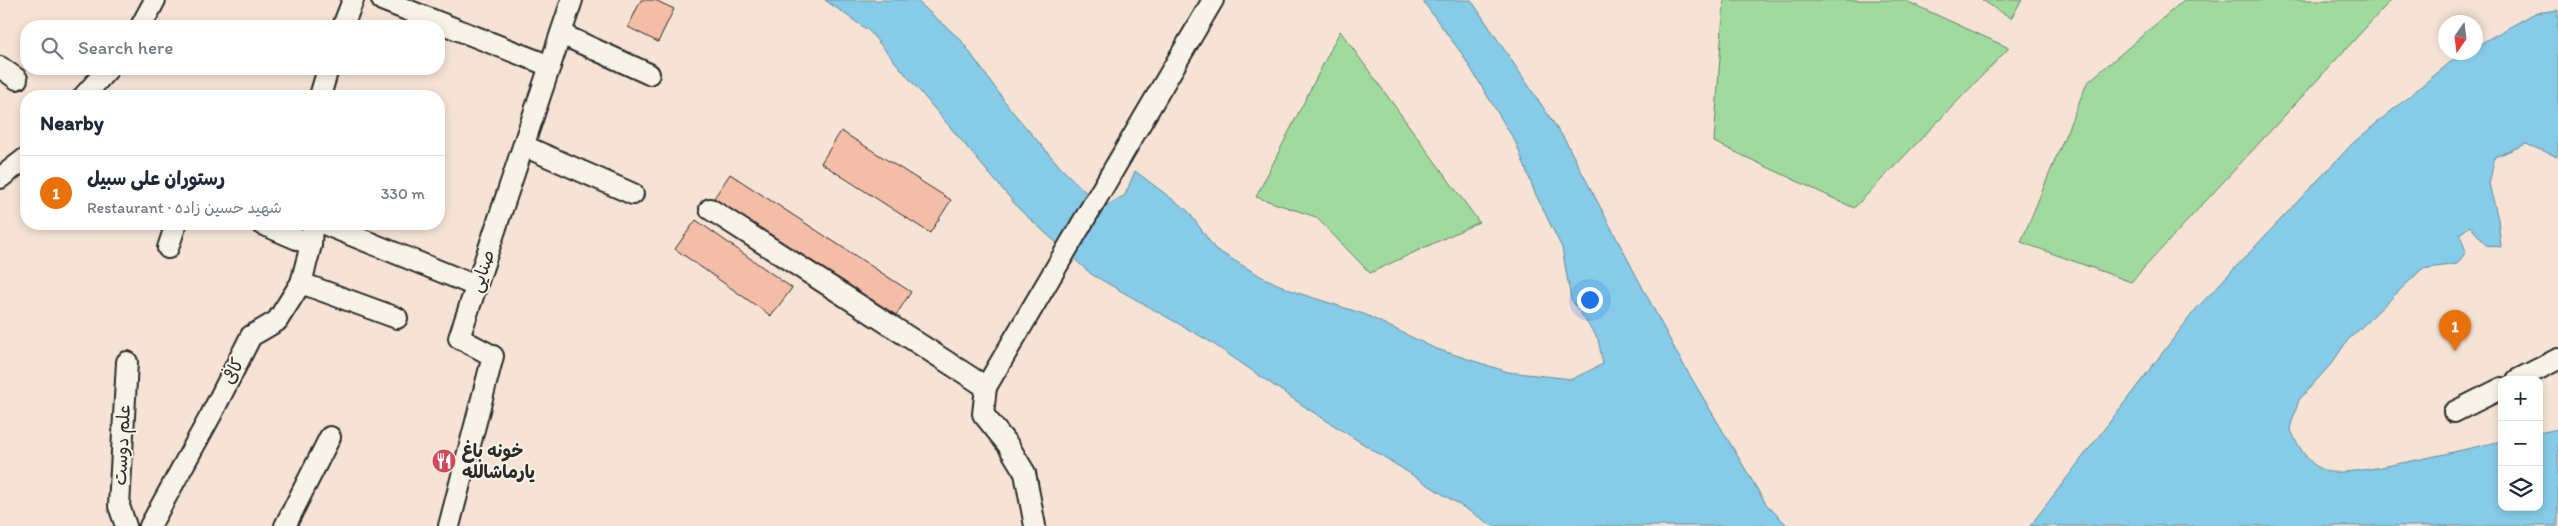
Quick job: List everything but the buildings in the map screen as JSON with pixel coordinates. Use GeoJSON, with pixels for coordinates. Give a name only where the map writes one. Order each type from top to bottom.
{"type":"FeatureCollection","features":[{"type":"Feature","properties":{"kind":"street"},"geometry":{"type":"LineString","coordinates":[[145,20],[156,0]]}},
{"type":"Feature","properties":{"kind":"street"},"geometry":{"type":"LineString","coordinates":[[345,20],[353,0]]}},
{"type":"Feature","properties":{"kind":"street"},"geometry":{"type":"LineString","coordinates":[[382,0],[433,20]]}},
{"type":"Feature","properties":{"kind":"street","name":"صنایی"},"geometry":{"type":"LineString","coordinates":[[449,526],[493,356],[459,338],[572,0]]}},
{"type":"Feature","properties":{"kind":"street"},"geometry":{"type":"LineString","coordinates":[[1035,526],[1025,473],[1008,445],[983,414],[986,387],[1054,268],[1213,0]]}},
{"type":"Feature","properties":{"kind":"street"},"geometry":{"type":"LineString","coordinates":[[445,25],[550,66]]}},
{"type":"Feature","properties":{"kind":"street"},"geometry":{"type":"LineString","coordinates":[[561,34],[649,74]]}},
{"type":"Feature","properties":{"kind":"street"},"geometry":{"type":"LineString","coordinates":[[0,67],[17,78]]}},
{"type":"Feature","properties":{"kind":"street"},"geometry":{"type":"LineString","coordinates":[[89,90],[103,75]]}},
{"type":"Feature","properties":{"kind":"street"},"geometry":{"type":"LineString","coordinates":[[322,90],[326,75]]}},
{"type":"Feature","properties":{"kind":"street"},"geometry":{"type":"LineString","coordinates":[[524,146],[633,194]]}},
{"type":"Feature","properties":{"kind":"street"},"geometry":{"type":"LineString","coordinates":[[0,178],[20,163]]}},
{"type":"Feature","properties":{"kind":"street"},"geometry":{"type":"LineString","coordinates":[[710,209],[986,387]]}},
{"type":"Feature","properties":{"kind":"street"},"geometry":{"type":"LineString","coordinates":[[168,248],[174,230]]}},
{"type":"Feature","properties":{"kind":"street"},"geometry":{"type":"LineString","coordinates":[[276,230],[311,245]]}},
{"type":"Feature","properties":{"kind":"street","name":"کافی"},"geometry":{"type":"LineString","coordinates":[[150,526],[211,415],[251,336],[277,321],[301,283],[311,245],[312,230]]}},
{"type":"Feature","properties":{"kind":"street"},"geometry":{"type":"LineString","coordinates":[[339,230],[476,286]]}},
{"type":"Feature","properties":{"kind":"street"},"geometry":{"type":"LineString","coordinates":[[301,283],[397,318]]}},
{"type":"Feature","properties":{"kind":"street"},"geometry":{"type":"LineString","coordinates":[[2525,376],[2558,359]]}},
{"type":"Feature","properties":{"kind":"street","name":"علم دوست"},"geometry":{"type":"LineString","coordinates":[[126,526],[119,506],[127,362]]}},
{"type":"Feature","properties":{"kind":"street"},"geometry":{"type":"LineString","coordinates":[[2454,412],[2498,390]]}},
{"type":"Feature","properties":{"kind":"street"},"geometry":{"type":"LineString","coordinates":[[285,526],[330,437]]}},
{"type":"Feature","properties":{"kind":"green space"},"geometry":{"type":"Polygon","coordinates":[[[1724,0],[1904,0],[2009,48],[1854,208],[1714,142],[1724,0]]]}},
{"type":"Feature","properties":{"kind":"green space"},"geometry":{"type":"Polygon","coordinates":[[[1982,0],[2022,0],[2011,18],[1982,0]]]}},
{"type":"Feature","properties":{"kind":"green space"},"geometry":{"type":"Polygon","coordinates":[[[2184,0],[2391,0],[2131,282],[2021,242],[2087,83],[2184,0]]]}},
{"type":"Feature","properties":{"kind":"green space"},"geometry":{"type":"Polygon","coordinates":[[[1340,31],[1479,222],[1370,273],[1316,217],[1256,197],[1340,31]]]}},
{"type":"Feature","properties":{"kind":"water"},"geometry":{"type":"Polygon","coordinates":[[[825,0],[916,0],[961,40],[1011,110],[1061,168],[1102,208],[1125,195],[1135,171],[1188,211],[1215,249],[1262,277],[1295,292],[1364,314],[1434,348],[1508,372],[1572,379],[1603,364],[1598,339],[1571,299],[1562,248],[1535,193],[1516,143],[1462,54],[1422,0],[1471,0],[1565,140],[1679,357],[1766,504],[1788,526],[1493,526],[1308,409],[1209,341],[1091,274],[1020,210],[869,31],[825,0]]]}},
{"type":"Feature","properties":{"kind":"water"},"geometry":{"type":"Polygon","coordinates":[[[2558,10],[2558,157],[2526,144],[2495,157],[2489,184],[2498,219],[2501,247],[2486,245],[2470,226],[2460,234],[2466,252],[2457,264],[2422,269],[2347,341],[2332,363],[2299,400],[2290,428],[2299,447],[2313,464],[2325,471],[2337,472],[2383,467],[2498,442],[2498,511],[2543,511],[2543,432],[2558,429],[2558,526],[2030,526],[2196,309],[2354,142],[2453,60],[2483,60],[2483,42],[2535,13],[2558,10]]]}},
{"type":"Feature","properties":{"kind":"place","name":"رستوران علی سبیل"},"geometry":{"type":"Point","coordinates":[2455,351]}},
{"type":"Feature","properties":{"kind":"place","name":"خونه باغ یارماشالله"},"geometry":{"type":"Point","coordinates":[444,461]}}]}
